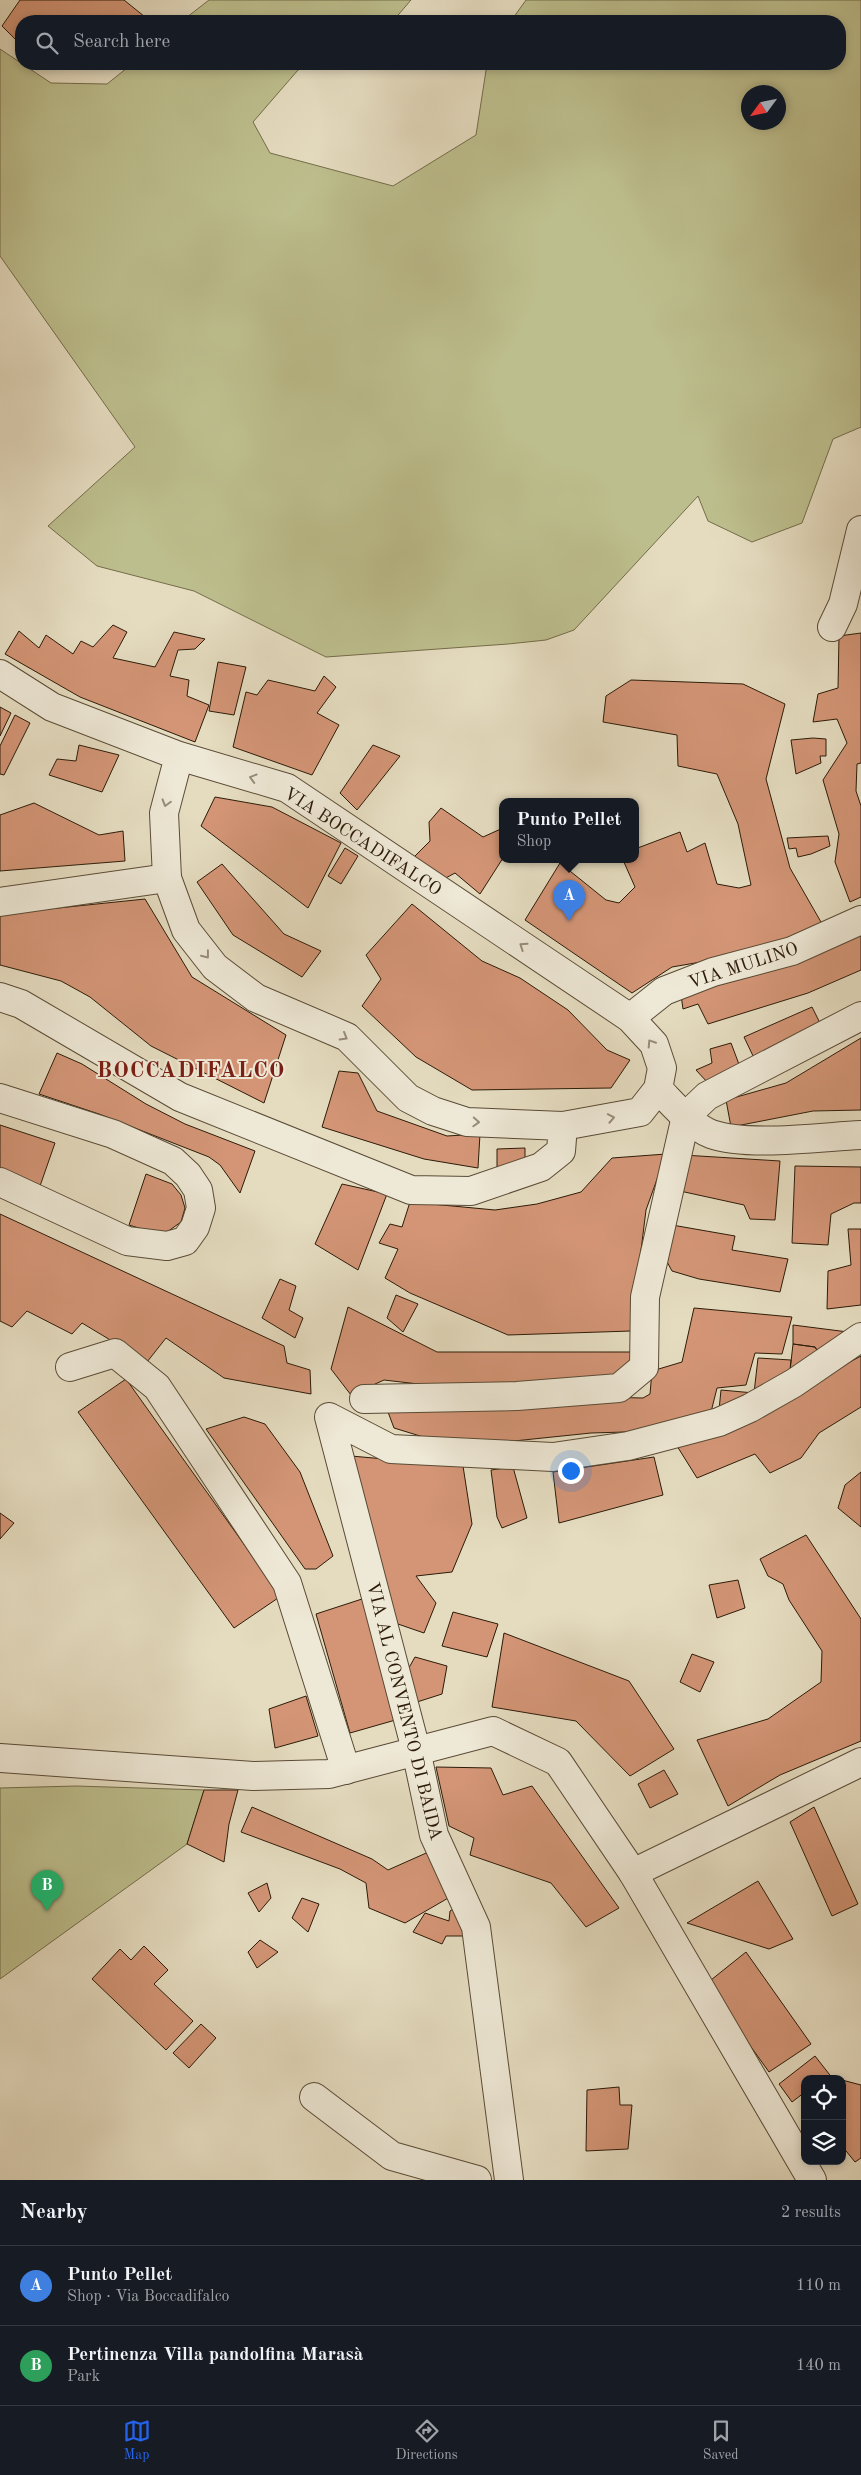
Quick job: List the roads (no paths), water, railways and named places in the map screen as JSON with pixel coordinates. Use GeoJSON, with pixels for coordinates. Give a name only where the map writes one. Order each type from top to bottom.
{"type":"FeatureCollection","features":[{"type":"Feature","properties":{"kind":"street"},"geometry":{"type":"LineString","coordinates":[[832,626],[842,604],[861,530]]}},
{"type":"Feature","properties":{"kind":"street","name":"VIA BOCCADIFALCO"},"geometry":{"type":"LineString","coordinates":[[0,674],[52,707],[179,756],[287,788],[630,1018],[654,1044],[662,1068],[658,1089]]}},
{"type":"Feature","properties":{"kind":"street"},"geometry":{"type":"LineString","coordinates":[[179,756],[164,813],[167,878],[186,930],[215,967],[256,998],[348,1037],[408,1098],[433,1111],[466,1122],[563,1126],[640,1112],[658,1089],[686,1116],[709,1133],[738,1141],[861,1135]]}},
{"type":"Feature","properties":{"kind":"street"},"geometry":{"type":"LineString","coordinates":[[0,902],[167,878]]}},
{"type":"Feature","properties":{"kind":"street","name":"VIA MULINO"},"geometry":{"type":"LineString","coordinates":[[630,1018],[664,991],[713,972],[792,950],[861,920]]}},
{"type":"Feature","properties":{"kind":"street"},"geometry":{"type":"LineString","coordinates":[[0,997],[21,1004],[180,1097],[411,1190],[471,1191],[541,1167],[561,1152],[563,1126]]}},
{"type":"Feature","properties":{"kind":"street"},"geometry":{"type":"LineString","coordinates":[[364,1399],[517,1396],[619,1388],[644,1367],[645,1297],[686,1116],[706,1096],[861,1016]]}},
{"type":"Feature","properties":{"kind":"street"},"geometry":{"type":"LineString","coordinates":[[0,1098],[113,1134],[173,1161],[188,1175],[198,1190],[201,1208],[195,1227],[185,1241],[167,1246],[126,1241],[0,1182]]}},
{"type":"Feature","properties":{"kind":"street","name":"VIA AL CONVENTO DI BAIDA"},"geometry":{"type":"LineString","coordinates":[[509,2180],[476,1926],[434,1835],[416,1750],[329,1417],[391,1449],[553,1457],[628,1446],[719,1422],[750,1408],[794,1383],[861,1336]]}},
{"type":"Feature","properties":{"kind":"street"},"geometry":{"type":"LineString","coordinates":[[70,1368],[115,1353],[157,1387],[287,1583],[346,1770]]}},
{"type":"Feature","properties":{"kind":"street"},"geometry":{"type":"LineString","coordinates":[[0,1758],[254,1776],[329,1774],[493,1731],[558,1762],[633,1873],[812,2180]]}},
{"type":"Feature","properties":{"kind":"street"},"geometry":{"type":"LineString","coordinates":[[633,1873],[861,1762]]}},
{"type":"Feature","properties":{"kind":"street"},"geometry":{"type":"LineString","coordinates":[[314,2097],[392,2156],[477,2180]]}},
{"type":"Feature","properties":{"kind":"place","name":"Punto Pellet"},"geometry":{"type":"Point","coordinates":[569,921]}},
{"type":"Feature","properties":{"kind":"place","name":"Pertinenza Villa pandolfina Marasà"},"geometry":{"type":"Point","coordinates":[47,1911]}},
{"type":"Feature","properties":{"kind":"district","name":"BOCCADIFALCO"},"geometry":{"type":"Point","coordinates":[191,1069]}}]}
